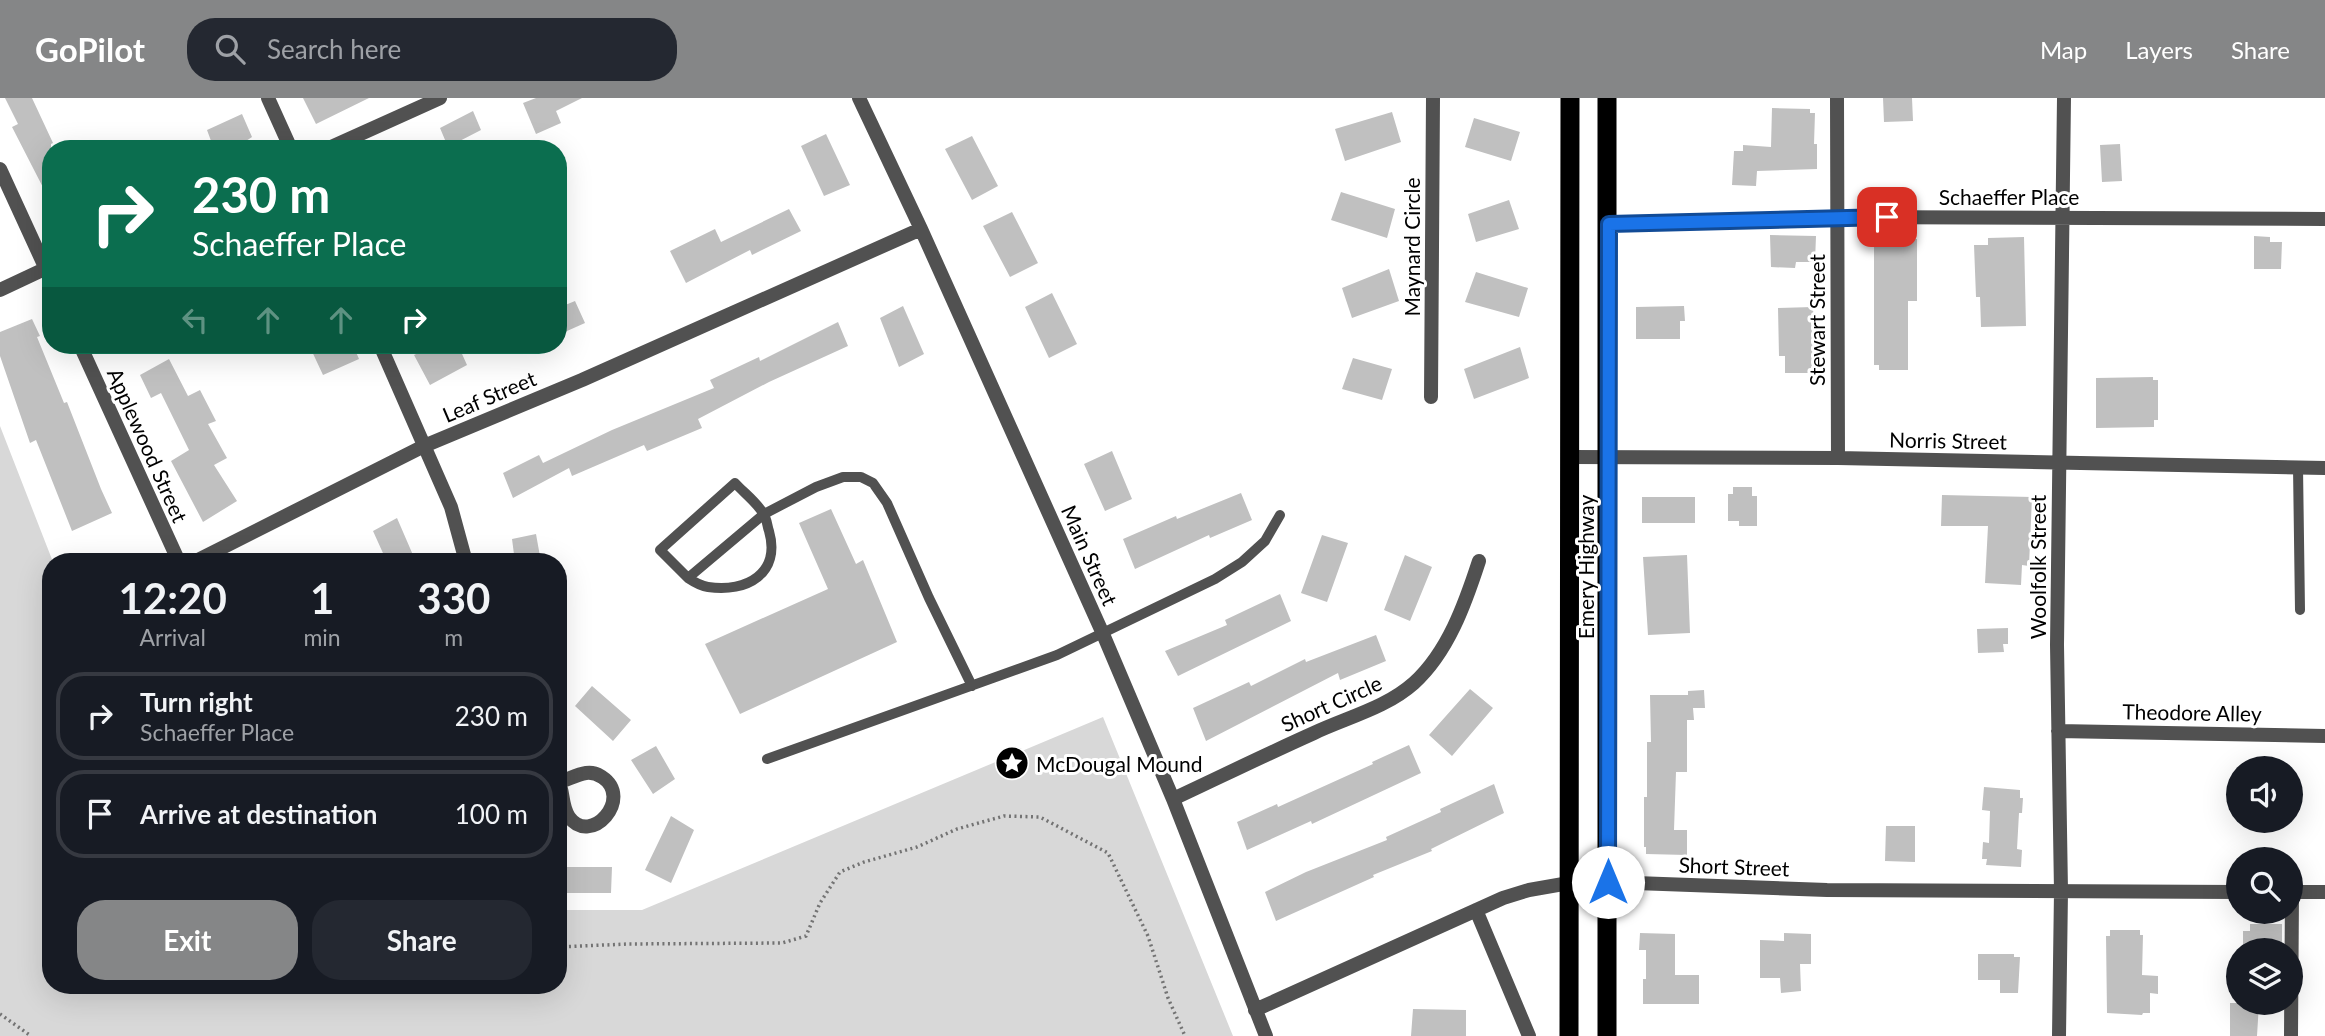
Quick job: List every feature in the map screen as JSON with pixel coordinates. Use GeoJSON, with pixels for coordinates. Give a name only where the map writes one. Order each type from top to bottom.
{"type":"FeatureCollection","features":[{"type":"Feature","properties":{"kind":"highway","name":"Emery Highway"},"geometry":{"type":"LineString","coordinates":[[1569,1036],[1570,98]]}},
{"type":"Feature","properties":{"kind":"highway","name":"Emery Highway"},"geometry":{"type":"LineString","coordinates":[[1607,98],[1607,1036]]}},
{"type":"Feature","properties":{"kind":"street"},"geometry":{"type":"LineString","coordinates":[[268,98],[287,140]]}},
{"type":"Feature","properties":{"kind":"street"},"geometry":{"type":"LineString","coordinates":[[347,140],[440,98]]}},
{"type":"Feature","properties":{"kind":"street","name":"Main Street"},"geometry":{"type":"LineString","coordinates":[[859,98],[921,229],[1103,634],[1173,799],[1266,1036]]}},
{"type":"Feature","properties":{"kind":"street","name":"Maynard Circle"},"geometry":{"type":"LineString","coordinates":[[1431,397],[1433,98]]}},
{"type":"Feature","properties":{"kind":"street","name":"Stewart Street"},"geometry":{"type":"LineString","coordinates":[[1837,98],[1838,458]]}},
{"type":"Feature","properties":{"kind":"street","name":"Woolfolk Street"},"geometry":{"type":"LineString","coordinates":[[2059,1036],[2059,463],[2064,98]]}},
{"type":"Feature","properties":{"kind":"street"},"geometry":{"type":"LineString","coordinates":[[0,169],[42,256]]}},
{"type":"Feature","properties":{"kind":"street","name":"Schaeffer Place"},"geometry":{"type":"LineString","coordinates":[[1609,224],[1837,217],[2325,219]]}},
{"type":"Feature","properties":{"kind":"street","name":"Leaf Street"},"geometry":{"type":"LineString","coordinates":[[212,553],[424,446],[582,380],[921,229]]}},
{"type":"Feature","properties":{"kind":"street"},"geometry":{"type":"LineString","coordinates":[[0,290],[42,274]]}},
{"type":"Feature","properties":{"kind":"street","name":"Applewood Street"},"geometry":{"type":"LineString","coordinates":[[84,354],[175,553]]}},
{"type":"Feature","properties":{"kind":"street"},"geometry":{"type":"LineString","coordinates":[[384,354],[452,508],[464,553]]}},
{"type":"Feature","properties":{"kind":"street","name":"Norris Street"},"geometry":{"type":"LineString","coordinates":[[1571,457],[1838,458],[2325,468]]}},
{"type":"Feature","properties":{"kind":"street","name":"Short Circle"},"geometry":{"type":"LineString","coordinates":[[1173,799],[1316,732],[1395,699],[1422,675],[1443,644],[1464,608],[1479,561]]}},
{"type":"Feature","properties":{"kind":"street","name":"Theodore Alley"},"geometry":{"type":"LineString","coordinates":[[2058,731],[2325,736]]}},
{"type":"Feature","properties":{"kind":"street","name":"Short Street"},"geometry":{"type":"LineString","coordinates":[[1255,1010],[1476,910],[1529,890],[1569,883],[1827,890],[2226,892]]}},
{"type":"Feature","properties":{"kind":"street"},"geometry":{"type":"LineString","coordinates":[[2303,892],[2325,892]]}},
{"type":"Feature","properties":{"kind":"street"},"geometry":{"type":"LineString","coordinates":[[1476,910],[1529,1036]]}},
{"type":"Feature","properties":{"kind":"street"},"geometry":{"type":"LineString","coordinates":[[2291,924],[2291,1036]]}},
{"type":"Feature","properties":{"kind":"lane"},"geometry":{"type":"LineString","coordinates":[[2298,467],[2300,610]]}},
{"type":"Feature","properties":{"kind":"lane"},"geometry":{"type":"LineString","coordinates":[[688,578],[764,514],[816,487],[844,477],[861,477],[873,483],[887,503],[972,686]]}},
{"type":"Feature","properties":{"kind":"lane"},"geometry":{"type":"LineString","coordinates":[[735,483],[764,514],[772,544],[771,560],[762,575],[744,584],[724,588],[706,587],[688,578],[660,550],[735,483]]}},
{"type":"Feature","properties":{"kind":"lane"},"geometry":{"type":"LineString","coordinates":[[767,759],[1057,655],[1103,634],[1215,579],[1242,562],[1265,541],[1280,515]]}},
{"type":"Feature","properties":{"kind":"path"},"geometry":{"type":"LineString","coordinates":[[567,947],[782,943],[806,936],[820,903],[840,872],[917,847],[957,829],[1004,816],[1040,817],[1108,853],[1148,936],[1168,998],[1185,1036]]}},
{"type":"Feature","properties":{"kind":"path"},"geometry":{"type":"LineString","coordinates":[[0,1014],[31,1036]]}},
{"type":"Feature","properties":{"kind":"shaded area"},"geometry":{"type":"Polygon","coordinates":[[[0,426],[49,553],[42,553],[42,994],[567,994],[567,910],[642,910],[1103,717],[1233,1036],[0,1036],[0,426]]]}},
{"type":"Feature","properties":{"kind":"building"},"geometry":{"type":"Polygon","coordinates":[[[5,98],[32,98],[52,140],[42,140],[42,185],[12,127],[18,124],[5,98]]]}},
{"type":"Feature","properties":{"kind":"building"},"geometry":{"type":"Polygon","coordinates":[[[303,98],[369,98],[316,124],[303,98]]]}},
{"type":"Feature","properties":{"kind":"building"},"geometry":{"type":"Polygon","coordinates":[[[536,98],[582,98],[556,111],[561,123],[536,134],[523,103],[536,98]]]}},
{"type":"Feature","properties":{"kind":"building"},"geometry":{"type":"Polygon","coordinates":[[[1883,98],[1912,98],[1913,121],[1884,122],[1883,98]]]}},
{"type":"Feature","properties":{"kind":"building"},"geometry":{"type":"Polygon","coordinates":[[[1772,108],[1810,109],[1810,113],[1815,113],[1814,144],[1817,144],[1817,169],[1757,171],[1756,186],[1732,185],[1734,151],[1743,151],[1743,145],[1771,147],[1772,108]]]}},
{"type":"Feature","properties":{"kind":"building"},"geometry":{"type":"Polygon","coordinates":[[[473,111],[481,130],[462,140],[445,140],[440,128],[473,111]]]}},
{"type":"Feature","properties":{"kind":"building"},"geometry":{"type":"Polygon","coordinates":[[[1392,112],[1401,142],[1345,161],[1335,129],[1392,112]]]}},
{"type":"Feature","properties":{"kind":"building"},"geometry":{"type":"Polygon","coordinates":[[[242,114],[252,137],[248,140],[211,140],[207,130],[242,114]]]}},
{"type":"Feature","properties":{"kind":"building"},"geometry":{"type":"Polygon","coordinates":[[[1474,118],[1520,132],[1511,161],[1465,147],[1474,118]]]}},
{"type":"Feature","properties":{"kind":"building"},"geometry":{"type":"Polygon","coordinates":[[[826,134],[850,185],[824,196],[801,146],[826,134]]]}},
{"type":"Feature","properties":{"kind":"building"},"geometry":{"type":"Polygon","coordinates":[[[972,136],[998,186],[972,200],[945,149],[972,136]]]}},
{"type":"Feature","properties":{"kind":"building"},"geometry":{"type":"Polygon","coordinates":[[[2120,144],[2122,181],[2102,182],[2100,145],[2120,144]]]}},
{"type":"Feature","properties":{"kind":"building"},"geometry":{"type":"Polygon","coordinates":[[[1341,192],[1395,209],[1387,238],[1331,220],[1341,192]]]}},
{"type":"Feature","properties":{"kind":"building"},"geometry":{"type":"Polygon","coordinates":[[[1509,200],[1519,229],[1476,242],[1468,214],[1509,200]]]}},
{"type":"Feature","properties":{"kind":"building"},"geometry":{"type":"Polygon","coordinates":[[[789,209],[801,231],[752,255],[750,250],[686,283],[670,251],[715,229],[721,242],[789,209]]]}},
{"type":"Feature","properties":{"kind":"building"},"geometry":{"type":"Polygon","coordinates":[[[1012,212],[1038,263],[1010,277],[983,226],[1012,212]]]}},
{"type":"Feature","properties":{"kind":"building"},"geometry":{"type":"Polygon","coordinates":[[[1770,235],[1816,236],[1815,262],[1796,262],[1795,268],[1771,267],[1770,235]]]}},
{"type":"Feature","properties":{"kind":"building"},"geometry":{"type":"Polygon","coordinates":[[[2254,236],[2270,237],[2270,242],[2282,242],[2281,269],[2254,269],[2254,236]]]}},
{"type":"Feature","properties":{"kind":"building"},"geometry":{"type":"Polygon","coordinates":[[[2024,237],[2026,326],[1981,327],[1980,297],[1976,297],[1974,245],[1988,245],[1988,238],[2024,237]]]}},
{"type":"Feature","properties":{"kind":"building"},"geometry":{"type":"Polygon","coordinates":[[[1917,239],[1917,301],[1908,301],[1908,370],[1879,370],[1879,365],[1874,365],[1874,240],[1917,239]]]}},
{"type":"Feature","properties":{"kind":"building"},"geometry":{"type":"Polygon","coordinates":[[[1389,269],[1399,301],[1352,318],[1342,288],[1389,269]]]}},
{"type":"Feature","properties":{"kind":"building"},"geometry":{"type":"Polygon","coordinates":[[[1476,272],[1528,288],[1519,317],[1465,302],[1476,272]]]}},
{"type":"Feature","properties":{"kind":"building"},"geometry":{"type":"Polygon","coordinates":[[[1052,293],[1077,344],[1049,358],[1025,307],[1052,293]]]}},
{"type":"Feature","properties":{"kind":"building"},"geometry":{"type":"Polygon","coordinates":[[[575,301],[585,323],[567,331],[567,304],[575,301]]]}},
{"type":"Feature","properties":{"kind":"building"},"geometry":{"type":"Polygon","coordinates":[[[903,306],[924,354],[899,367],[880,318],[903,306]]]}},
{"type":"Feature","properties":{"kind":"building"},"geometry":{"type":"Polygon","coordinates":[[[1684,306],[1685,321],[1680,321],[1680,339],[1636,339],[1636,307],[1684,306]]]}},
{"type":"Feature","properties":{"kind":"building"},"geometry":{"type":"Polygon","coordinates":[[[1813,307],[1816,373],[1785,373],[1785,356],[1779,356],[1778,308],[1813,307]]]}},
{"type":"Feature","properties":{"kind":"building"},"geometry":{"type":"Polygon","coordinates":[[[32,319],[40,336],[37,337],[42,354],[64,403],[67,402],[112,513],[72,531],[36,440],[30,443],[0,356],[0,332],[32,319]]]}},
{"type":"Feature","properties":{"kind":"building"},"geometry":{"type":"Polygon","coordinates":[[[838,322],[848,346],[769,382],[698,419],[702,428],[647,451],[644,445],[572,476],[569,468],[513,498],[503,473],[539,455],[543,463],[612,430],[714,388],[710,380],[759,357],[760,361],[838,322]]]}},
{"type":"Feature","properties":{"kind":"building"},"geometry":{"type":"Polygon","coordinates":[[[1520,347],[1529,378],[1474,399],[1464,369],[1520,347]]]}},
{"type":"Feature","properties":{"kind":"building"},"geometry":{"type":"Polygon","coordinates":[[[313,354],[357,354],[359,359],[323,375],[313,354]]]}},
{"type":"Feature","properties":{"kind":"building"},"geometry":{"type":"Polygon","coordinates":[[[462,354],[467,365],[430,385],[414,355],[462,354]]]}},
{"type":"Feature","properties":{"kind":"building"},"geometry":{"type":"Polygon","coordinates":[[[1353,358],[1392,369],[1382,400],[1342,389],[1353,358]]]}},
{"type":"Feature","properties":{"kind":"building"},"geometry":{"type":"Polygon","coordinates":[[[169,359],[188,396],[200,390],[216,421],[208,424],[227,458],[214,465],[237,501],[203,522],[171,461],[189,450],[161,393],[151,398],[140,375],[169,359]]]}},
{"type":"Feature","properties":{"kind":"building"},"geometry":{"type":"Polygon","coordinates":[[[2153,377],[2153,380],[2158,380],[2158,420],[2154,420],[2154,427],[2096,428],[2096,378],[2153,377]]]}},
{"type":"Feature","properties":{"kind":"building"},"geometry":{"type":"Polygon","coordinates":[[[1112,451],[1132,499],[1105,511],[1084,464],[1112,451]]]}},
{"type":"Feature","properties":{"kind":"building"},"geometry":{"type":"Polygon","coordinates":[[[1733,487],[1752,487],[1752,496],[1757,496],[1757,526],[1739,526],[1739,521],[1728,521],[1728,494],[1733,494],[1733,487]]]}},
{"type":"Feature","properties":{"kind":"building"},"geometry":{"type":"Polygon","coordinates":[[[1241,493],[1252,520],[1210,538],[1209,535],[1135,569],[1123,539],[1176,516],[1177,519],[1241,493]]]}},
{"type":"Feature","properties":{"kind":"building"},"geometry":{"type":"Polygon","coordinates":[[[1942,495],[2032,497],[2029,566],[2022,565],[2021,585],[1985,583],[1988,526],[1941,526],[1942,495]]]}},
{"type":"Feature","properties":{"kind":"building"},"geometry":{"type":"Polygon","coordinates":[[[1642,497],[1695,497],[1695,523],[1642,523],[1642,497]]]}},
{"type":"Feature","properties":{"kind":"building"},"geometry":{"type":"Polygon","coordinates":[[[831,509],[856,564],[863,560],[897,642],[740,714],[705,644],[828,589],[799,523],[831,509]]]}},
{"type":"Feature","properties":{"kind":"building"},"geometry":{"type":"Polygon","coordinates":[[[397,518],[412,553],[383,553],[373,531],[397,518]]]}},
{"type":"Feature","properties":{"kind":"building"},"geometry":{"type":"Polygon","coordinates":[[[536,534],[539,553],[514,553],[512,539],[536,534]]]}},
{"type":"Feature","properties":{"kind":"building"},"geometry":{"type":"Polygon","coordinates":[[[1322,535],[1348,543],[1327,602],[1301,593],[1322,535]]]}},
{"type":"Feature","properties":{"kind":"building"},"geometry":{"type":"Polygon","coordinates":[[[1405,555],[1432,567],[1410,621],[1384,610],[1405,555]]]}},
{"type":"Feature","properties":{"kind":"building"},"geometry":{"type":"Polygon","coordinates":[[[1687,555],[1690,633],[1648,635],[1643,557],[1687,555]]]}},
{"type":"Feature","properties":{"kind":"building"},"geometry":{"type":"Polygon","coordinates":[[[1280,594],[1291,621],[1178,676],[1165,651],[1227,625],[1225,620],[1280,594]]]}},
{"type":"Feature","properties":{"kind":"building"},"geometry":{"type":"Polygon","coordinates":[[[2008,628],[2008,644],[2003,644],[2004,652],[1978,653],[1977,629],[2008,628]]]}},
{"type":"Feature","properties":{"kind":"building"},"geometry":{"type":"Polygon","coordinates":[[[1376,635],[1386,661],[1340,680],[1338,673],[1206,741],[1193,708],[1249,682],[1251,686],[1305,659],[1306,662],[1376,635]]]}},
{"type":"Feature","properties":{"kind":"building"},"geometry":{"type":"Polygon","coordinates":[[[592,686],[631,720],[613,741],[575,706],[592,686]]]}},
{"type":"Feature","properties":{"kind":"building"},"geometry":{"type":"Polygon","coordinates":[[[1470,689],[1493,708],[1452,756],[1429,735],[1470,689]]]}},
{"type":"Feature","properties":{"kind":"building"},"geometry":{"type":"Polygon","coordinates":[[[1704,690],[1705,708],[1693,708],[1694,720],[1687,720],[1687,772],[1676,772],[1674,830],[1687,830],[1687,855],[1646,854],[1644,797],[1647,797],[1647,742],[1651,742],[1650,695],[1688,695],[1688,691],[1704,690]]]}},
{"type":"Feature","properties":{"kind":"building"},"geometry":{"type":"Polygon","coordinates":[[[1409,745],[1421,773],[1312,824],[1311,821],[1247,850],[1237,822],[1277,804],[1278,807],[1409,745]]]}},
{"type":"Feature","properties":{"kind":"building"},"geometry":{"type":"Polygon","coordinates":[[[656,746],[675,779],[653,794],[631,760],[656,746]]]}},
{"type":"Feature","properties":{"kind":"building"},"geometry":{"type":"Polygon","coordinates":[[[1494,784],[1504,813],[1431,849],[1432,851],[1373,875],[1374,877],[1276,921],[1265,892],[1306,872],[1387,840],[1386,837],[1494,784]]]}},
{"type":"Feature","properties":{"kind":"building"},"geometry":{"type":"Polygon","coordinates":[[[1984,787],[2020,790],[2020,798],[2023,798],[2022,813],[2019,813],[2017,849],[2022,850],[2021,867],[1986,865],[1987,859],[1982,859],[1983,842],[1989,843],[1990,811],[1982,810],[1984,787]]]}},
{"type":"Feature","properties":{"kind":"building"},"geometry":{"type":"Polygon","coordinates":[[[671,816],[694,830],[671,883],[645,870],[671,816]]]}},
{"type":"Feature","properties":{"kind":"building"},"geometry":{"type":"Polygon","coordinates":[[[1886,826],[1915,826],[1915,862],[1885,861],[1886,826]]]}},
{"type":"Feature","properties":{"kind":"building"},"geometry":{"type":"Polygon","coordinates":[[[567,867],[612,867],[611,893],[567,893],[567,867]]]}},
{"type":"Feature","properties":{"kind":"building"},"geometry":{"type":"Polygon","coordinates":[[[2250,924],[2282,924],[2282,938],[2243,938],[2243,931],[2250,931],[2250,924]]]}},
{"type":"Feature","properties":{"kind":"building"},"geometry":{"type":"Polygon","coordinates":[[[2110,930],[2140,930],[2140,935],[2143,935],[2142,975],[2158,976],[2158,994],[2150,993],[2150,1013],[2107,1013],[2106,936],[2110,936],[2110,930]]]}},
{"type":"Feature","properties":{"kind":"building"},"geometry":{"type":"Polygon","coordinates":[[[1640,933],[1675,934],[1675,975],[1699,975],[1699,1004],[1643,1004],[1646,950],[1639,950],[1640,933]]]}},
{"type":"Feature","properties":{"kind":"building"},"geometry":{"type":"Polygon","coordinates":[[[1784,933],[1811,934],[1811,964],[1800,964],[1801,991],[1781,993],[1780,978],[1760,978],[1760,940],[1784,941],[1784,933]]]}},
{"type":"Feature","properties":{"kind":"building"},"geometry":{"type":"Polygon","coordinates":[[[1978,954],[2014,954],[2014,957],[2020,957],[2018,993],[2000,993],[2000,980],[1978,980],[1978,954]]]}},
{"type":"Feature","properties":{"kind":"building"},"geometry":{"type":"Polygon","coordinates":[[[1413,1009],[1466,1010],[1466,1036],[1411,1036],[1413,1009]]]}},
{"type":"Feature","properties":{"kind":"building"},"geometry":{"type":"Polygon","coordinates":[[[2230,1015],[2258,1015],[2257,1036],[2230,1036],[2230,1015]]]}},
{"type":"Feature","properties":{"kind":"place","name":"McDougal Mound"},"geometry":{"type":"Point","coordinates":[1012,763]}},
{"type":"Feature","properties":{"kind":"route"},"geometry":{"type":"LineString","coordinates":[[1608,882],[1609,224],[1887,217]]}}]}
